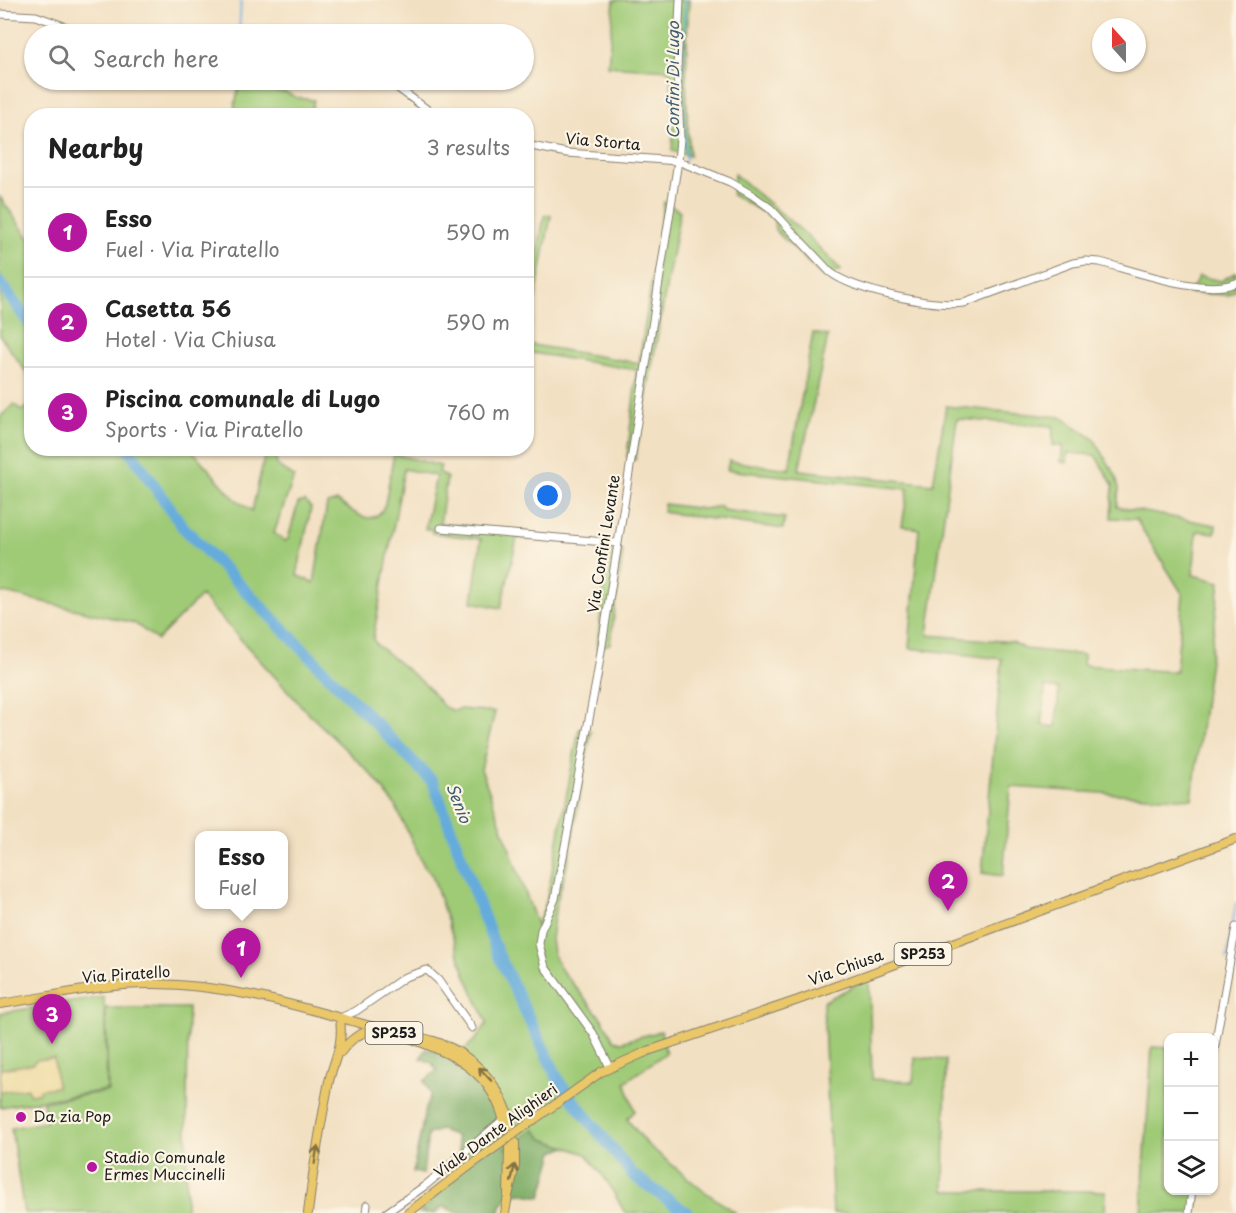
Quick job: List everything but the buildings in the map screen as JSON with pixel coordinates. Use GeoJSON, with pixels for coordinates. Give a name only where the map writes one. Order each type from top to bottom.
{"type":"FeatureCollection","features":[{"type":"Feature","properties":{"kind":"main road","name":"Via Chiusa"},"geometry":{"type":"LineString","coordinates":[[601,1072],[648,1051],[798,1000],[1236,838]]}},
{"type":"Feature","properties":{"kind":"main road","name":"Via Piratello"},"geometry":{"type":"LineString","coordinates":[[0,1004],[84,990],[152,984],[200,986],[242,992],[375,1028],[432,1040],[451,1048],[466,1057],[491,1080],[506,1105],[509,1127],[489,1088],[468,1066],[452,1054],[393,1032]]}},
{"type":"Feature","properties":{"kind":"main road","name":"SP253"},"geometry":{"type":"LineString","coordinates":[[308,1213],[323,1109],[330,1073],[341,1042],[340,1019]]}},
{"type":"Feature","properties":{"kind":"main road","name":"SP253"},"geometry":{"type":"LineString","coordinates":[[336,1059],[349,1041],[358,1034],[375,1028]]}},
{"type":"Feature","properties":{"kind":"main road","name":"Viale Dante Alighieri"},"geometry":{"type":"LineString","coordinates":[[408,1213],[601,1072]]}},
{"type":"Feature","properties":{"kind":"main road"},"geometry":{"type":"LineString","coordinates":[[506,1213],[512,1144]]}},
{"type":"Feature","properties":{"kind":"street","name":"Via Confini Levante"},"geometry":{"type":"LineString","coordinates":[[610,1067],[593,1033],[546,967],[539,944],[541,930],[555,899],[597,677],[678,161],[680,140],[677,69],[680,0]]}},
{"type":"Feature","properties":{"kind":"street"},"geometry":{"type":"LineString","coordinates":[[0,14],[36,16],[58,24]]}},
{"type":"Feature","properties":{"kind":"street"},"geometry":{"type":"LineString","coordinates":[[401,90],[425,108]]}},
{"type":"Feature","properties":{"kind":"street","name":"Via Storta"},"geometry":{"type":"LineString","coordinates":[[534,147],[567,153],[678,161],[730,182],[770,208],[840,279],[888,294],[932,303],[950,305],[963,303],[1073,263],[1086,261],[1100,262],[1187,284],[1217,287],[1236,283]]}},
{"type":"Feature","properties":{"kind":"street"},"geometry":{"type":"LineString","coordinates":[[441,528],[617,543]]}},
{"type":"Feature","properties":{"kind":"street"},"geometry":{"type":"LineString","coordinates":[[1217,1033],[1236,927]]}},
{"type":"Feature","properties":{"kind":"street"},"geometry":{"type":"LineString","coordinates":[[340,1019],[356,1011],[405,977],[426,970],[438,980],[472,1028]]}},
{"type":"Feature","properties":{"kind":"street"},"geometry":{"type":"LineString","coordinates":[[386,1213],[426,1185],[504,1119]]}},
{"type":"Feature","properties":{"kind":"street"},"geometry":{"type":"LineString","coordinates":[[1189,1213],[1191,1195]]}},
{"type":"Feature","properties":{"kind":"green space"},"geometry":{"type":"Polygon","coordinates":[[[614,0],[689,0],[686,78],[690,156],[672,151],[674,119],[670,70],[608,66],[614,0]]]}},
{"type":"Feature","properties":{"kind":"green space"},"geometry":{"type":"Polygon","coordinates":[[[238,90],[285,92],[298,98],[314,100],[312,108],[234,108],[238,90]]]}},
{"type":"Feature","properties":{"kind":"green space"},"geometry":{"type":"Polygon","coordinates":[[[734,174],[808,236],[841,270],[823,277],[775,230],[774,220],[732,195],[734,174]]]}},
{"type":"Feature","properties":{"kind":"green space"},"geometry":{"type":"Polygon","coordinates":[[[0,197],[24,231],[24,369],[0,336],[0,197]]]}},
{"type":"Feature","properties":{"kind":"green space"},"geometry":{"type":"Polygon","coordinates":[[[664,202],[680,211],[635,460],[627,457],[637,370],[534,353],[534,345],[639,363],[664,202]]]}},
{"type":"Feature","properties":{"kind":"green space"},"geometry":{"type":"Polygon","coordinates":[[[551,215],[534,306],[534,275],[544,216],[551,215]]]}},
{"type":"Feature","properties":{"kind":"green space"},"geometry":{"type":"Polygon","coordinates":[[[1236,272],[1236,290],[1228,295],[1190,293],[1199,276],[1221,281],[1236,272]]]}},
{"type":"Feature","properties":{"kind":"green space"},"geometry":{"type":"Polygon","coordinates":[[[813,333],[828,336],[799,470],[933,484],[946,406],[1061,417],[1094,439],[1116,476],[1119,489],[1117,507],[1216,525],[1215,533],[1197,531],[1193,575],[1220,582],[1192,799],[1011,787],[1003,876],[982,873],[1002,659],[909,648],[919,529],[902,526],[908,489],[727,470],[729,461],[789,469],[813,333]],[[957,419],[928,635],[1013,642],[1024,649],[1084,655],[1083,665],[1176,672],[1183,595],[1136,519],[1111,518],[1113,485],[1095,455],[1068,453],[1067,463],[1061,462],[1063,446],[1053,445],[1053,426],[957,419]],[[1045,687],[1042,725],[1056,727],[1059,689],[1045,687]]]}},
{"type":"Feature","properties":{"kind":"green space"},"geometry":{"type":"Polygon","coordinates":[[[14,404],[22,411],[24,409],[24,456],[197,456],[233,497],[252,511],[264,456],[276,456],[277,465],[294,477],[274,533],[285,541],[288,539],[298,503],[305,501],[311,508],[297,575],[314,583],[327,504],[337,501],[363,517],[375,517],[385,504],[394,456],[441,466],[439,472],[447,477],[440,523],[528,532],[527,539],[517,538],[501,608],[472,602],[481,539],[432,533],[431,529],[425,529],[436,476],[404,469],[373,638],[376,644],[427,686],[444,707],[454,711],[460,709],[495,712],[481,769],[537,925],[546,903],[579,729],[591,731],[568,863],[556,904],[551,939],[553,953],[562,971],[602,1019],[614,1040],[621,1042],[661,1031],[666,1053],[625,1082],[635,1111],[627,1119],[647,1144],[701,1189],[736,1213],[625,1213],[607,1181],[586,1154],[543,1139],[506,1150],[491,1093],[448,1056],[431,1050],[448,1041],[464,1050],[477,1038],[487,1023],[465,974],[432,875],[424,866],[395,805],[373,776],[306,711],[201,596],[157,640],[134,623],[0,592],[0,417],[14,404]]]}},
{"type":"Feature","properties":{"kind":"green space"},"geometry":{"type":"Polygon","coordinates":[[[664,504],[704,509],[720,506],[723,510],[785,518],[783,529],[663,512],[664,504]]]}},
{"type":"Feature","properties":{"kind":"green space"},"geometry":{"type":"Polygon","coordinates":[[[608,548],[623,551],[610,644],[597,648],[608,548]]]}},
{"type":"Feature","properties":{"kind":"green space"},"geometry":{"type":"Polygon","coordinates":[[[869,978],[872,1079],[913,1082],[915,1057],[946,1060],[944,1191],[1106,1191],[1105,1213],[833,1213],[823,1002],[869,978]]]}},
{"type":"Feature","properties":{"kind":"green space"},"geometry":{"type":"Polygon","coordinates":[[[104,997],[107,1090],[0,1107],[0,1013],[104,997]]]}},
{"type":"Feature","properties":{"kind":"green space"},"geometry":{"type":"Polygon","coordinates":[[[106,1008],[188,1008],[186,1213],[24,1213],[11,1128],[46,1122],[43,1102],[108,1091],[106,1008]]]}},
{"type":"Feature","properties":{"kind":"green space"},"geometry":{"type":"Polygon","coordinates":[[[1152,1047],[1164,1048],[1164,1195],[1198,1195],[1196,1213],[1141,1213],[1152,1047]]]}},
{"type":"Feature","properties":{"kind":"green space"},"geometry":{"type":"Polygon","coordinates":[[[426,1049],[448,1056],[491,1093],[506,1149],[534,1129],[543,1139],[566,1147],[554,1152],[541,1197],[519,1193],[501,1205],[500,1213],[457,1213],[443,1206],[436,1213],[419,1213],[461,1164],[456,1136],[441,1130],[428,1134],[423,1174],[413,1172],[425,1110],[431,1094],[424,1081],[437,1071],[432,1063],[421,1058],[426,1049]]]}},
{"type":"Feature","properties":{"kind":"sand"},"geometry":{"type":"Polygon","coordinates":[[[54,1058],[57,1087],[40,1089],[38,1093],[29,1094],[28,1088],[2,1092],[0,1090],[0,1069],[54,1058]]]}},
{"type":"Feature","properties":{"kind":"waterway"},"geometry":{"type":"LineString","coordinates":[[240,24],[241,0]]}},
{"type":"Feature","properties":{"kind":"waterway","name":"Confini Di Lugo"},"geometry":{"type":"LineString","coordinates":[[685,0],[682,81],[686,159]]}},
{"type":"Feature","properties":{"kind":"waterway","name":"Senio"},"geometry":{"type":"LineString","coordinates":[[0,283],[24,316]]}},
{"type":"Feature","properties":{"kind":"waterway","name":"Senio"},"geometry":{"type":"LineString","coordinates":[[134,456],[183,527],[433,782],[497,952],[561,1085],[633,1175],[687,1213]]}},
{"type":"Feature","properties":{"kind":"waterway"},"geometry":{"type":"LineString","coordinates":[[1227,959],[1236,903]]}},
{"type":"Feature","properties":{"kind":"place","name":"Casetta 56"},"geometry":{"type":"Point","coordinates":[948,911]}},
{"type":"Feature","properties":{"kind":"place","name":"Esso"},"geometry":{"type":"Point","coordinates":[241,978]}},
{"type":"Feature","properties":{"kind":"place","name":"Piscina comunale di Lugo"},"geometry":{"type":"Point","coordinates":[52,1044]}},
{"type":"Feature","properties":{"kind":"place","name":"Da zia Pop"},"geometry":{"type":"Point","coordinates":[21,1117]}},
{"type":"Feature","properties":{"kind":"place","name":"Stadio Comunale Ermes Muccinelli"},"geometry":{"type":"Point","coordinates":[92,1167]}}]}
